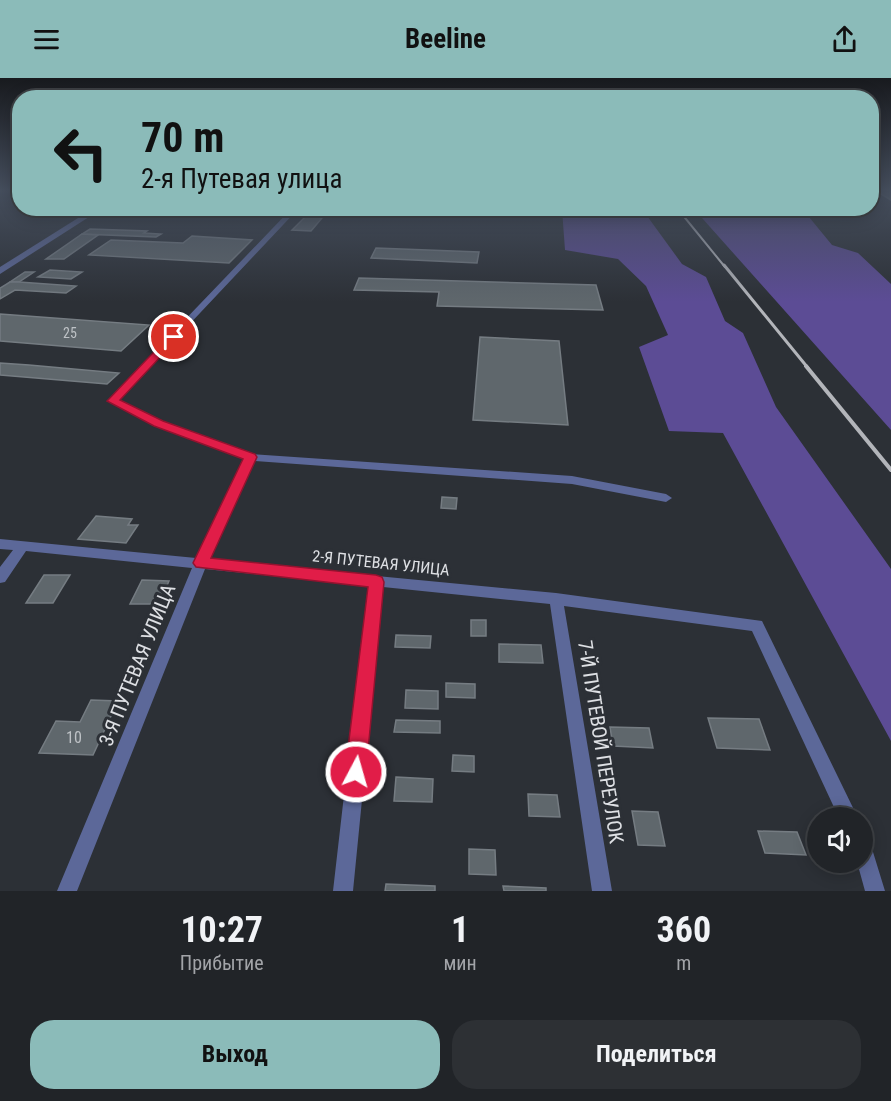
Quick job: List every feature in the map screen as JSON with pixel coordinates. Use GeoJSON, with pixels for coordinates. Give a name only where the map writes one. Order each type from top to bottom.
{"type":"FeatureCollection","features":[{"type":"Feature","properties":{"kind":"street"},"geometry":{"type":"LineString","coordinates":[[0,271],[70,227]]}},
{"type":"Feature","properties":{"kind":"street"},"geometry":{"type":"LineString","coordinates":[[278,227],[112,401],[158,423],[251,457],[572,480],[666,498]]}},
{"type":"Feature","properties":{"kind":"street","name":"3-Я ПУТЕВАЯ УЛИЦА"},"geometry":{"type":"LineString","coordinates":[[67,891],[201,563],[251,457]]}},
{"type":"Feature","properties":{"kind":"street","name":"2-Я ПУТЕВАЯ УЛИЦА"},"geometry":{"type":"LineString","coordinates":[[0,544],[556,599],[757,625],[844,807]]}},
{"type":"Feature","properties":{"kind":"street"},"geometry":{"type":"LineString","coordinates":[[0,578],[21,547]]}},
{"type":"Feature","properties":{"kind":"street"},"geometry":{"type":"LineString","coordinates":[[343,891],[376,582]]}},
{"type":"Feature","properties":{"kind":"street","name":"7-Й ПУТЕВОЙ ПЕРЕУЛОК"},"geometry":{"type":"LineString","coordinates":[[556,599],[602,891]]}},
{"type":"Feature","properties":{"kind":"street"},"geometry":{"type":"LineString","coordinates":[[870,873],[875,891]]}},
{"type":"Feature","properties":{"kind":"shaded area"},"geometry":{"type":"Polygon","coordinates":[[[563,227],[655,227],[682,264],[706,277],[725,321],[743,333],[776,407],[891,569],[891,741],[723,433],[669,431],[639,347],[668,335],[646,286],[618,259],[565,250],[563,227]]]}},
{"type":"Feature","properties":{"kind":"shaded area"},"geometry":{"type":"Polygon","coordinates":[[[710,227],[817,227],[832,245],[858,253],[891,284],[891,430],[710,227]]]}},
{"type":"Feature","properties":{"kind":"building"},"geometry":{"type":"Polygon","coordinates":[[[295,227],[314,227],[311,231],[292,230],[295,227]]]}},
{"type":"Feature","properties":{"kind":"building"},"geometry":{"type":"Polygon","coordinates":[[[90,229],[147,231],[144,233],[161,234],[156,237],[82,234],[90,229]]]}},
{"type":"Feature","properties":{"kind":"building"},"geometry":{"type":"Polygon","coordinates":[[[82,234],[98,235],[64,259],[46,259],[82,234]]]}},
{"type":"Feature","properties":{"kind":"building"},"geometry":{"type":"Polygon","coordinates":[[[192,236],[252,240],[229,263],[89,255],[111,240],[183,243],[192,236]]]}},
{"type":"Feature","properties":{"kind":"building"},"geometry":{"type":"Polygon","coordinates":[[[376,248],[479,252],[477,263],[371,258],[376,248]]]}},
{"type":"Feature","properties":{"kind":"building"},"geometry":{"type":"Polygon","coordinates":[[[50,270],[82,272],[71,279],[38,277],[50,270]]]}},
{"type":"Feature","properties":{"kind":"building"},"geometry":{"type":"Polygon","coordinates":[[[25,272],[34,272],[19,282],[10,282],[25,272]]]}},
{"type":"Feature","properties":{"kind":"building"},"geometry":{"type":"Polygon","coordinates":[[[359,278],[596,285],[603,310],[437,306],[439,292],[354,290],[359,278]]]}},
{"type":"Feature","properties":{"kind":"building"},"geometry":{"type":"Polygon","coordinates":[[[10,282],[76,286],[66,293],[15,290],[0,299],[0,288],[10,282]]]}},
{"type":"Feature","properties":{"kind":"building"},"geometry":{"type":"Polygon","coordinates":[[[0,314],[149,325],[121,351],[0,341],[0,314]]]}},
{"type":"Feature","properties":{"kind":"building"},"geometry":{"type":"Polygon","coordinates":[[[480,337],[559,341],[568,425],[473,420],[480,337]]]}},
{"type":"Feature","properties":{"kind":"building"},"geometry":{"type":"Polygon","coordinates":[[[0,363],[119,373],[107,384],[0,375],[0,363]]]}},
{"type":"Feature","properties":{"kind":"building"},"geometry":{"type":"Polygon","coordinates":[[[442,497],[457,498],[456,509],[441,508],[442,497]]]}},
{"type":"Feature","properties":{"kind":"building"},"geometry":{"type":"Polygon","coordinates":[[[96,516],[132,519],[128,525],[138,525],[126,543],[78,539],[96,516]]]}},
{"type":"Feature","properties":{"kind":"building"},"geometry":{"type":"Polygon","coordinates":[[[44,575],[70,575],[53,603],[26,603],[44,575]]]}},
{"type":"Feature","properties":{"kind":"building"},"geometry":{"type":"Polygon","coordinates":[[[142,580],[169,581],[159,604],[130,604],[142,580]]]}},
{"type":"Feature","properties":{"kind":"building"},"geometry":{"type":"Polygon","coordinates":[[[471,620],[486,620],[486,636],[471,636],[471,620]]]}},
{"type":"Feature","properties":{"kind":"building"},"geometry":{"type":"Polygon","coordinates":[[[396,635],[431,636],[430,648],[395,647],[396,635]]]}},
{"type":"Feature","properties":{"kind":"building"},"geometry":{"type":"Polygon","coordinates":[[[499,644],[541,645],[543,663],[499,662],[499,644]]]}},
{"type":"Feature","properties":{"kind":"building"},"geometry":{"type":"Polygon","coordinates":[[[446,683],[475,684],[475,698],[446,697],[446,683]]]}},
{"type":"Feature","properties":{"kind":"building"},"geometry":{"type":"Polygon","coordinates":[[[406,690],[438,691],[438,709],[405,708],[406,690]]]}},
{"type":"Feature","properties":{"kind":"building"},"geometry":{"type":"Polygon","coordinates":[[[91,700],[118,701],[93,755],[39,753],[56,721],[80,722],[91,700]]]}},
{"type":"Feature","properties":{"kind":"building"},"geometry":{"type":"Polygon","coordinates":[[[708,718],[759,719],[770,750],[717,748],[708,718]]]}},
{"type":"Feature","properties":{"kind":"building"},"geometry":{"type":"Polygon","coordinates":[[[396,720],[440,721],[440,733],[394,732],[396,720]]]}},
{"type":"Feature","properties":{"kind":"building"},"geometry":{"type":"Polygon","coordinates":[[[610,727],[649,728],[653,748],[613,746],[610,727]]]}},
{"type":"Feature","properties":{"kind":"building"},"geometry":{"type":"Polygon","coordinates":[[[453,755],[474,756],[474,772],[452,771],[453,755]]]}},
{"type":"Feature","properties":{"kind":"building"},"geometry":{"type":"Polygon","coordinates":[[[396,777],[433,779],[432,802],[394,801],[396,777]]]}},
{"type":"Feature","properties":{"kind":"building"},"geometry":{"type":"Polygon","coordinates":[[[528,794],[557,795],[560,817],[529,816],[528,794]]]}},
{"type":"Feature","properties":{"kind":"building"},"geometry":{"type":"Polygon","coordinates":[[[632,811],[658,812],[665,846],[638,845],[632,811]]]}},
{"type":"Feature","properties":{"kind":"building"},"geometry":{"type":"Polygon","coordinates":[[[758,831],[797,832],[806,855],[765,853],[758,831]]]}},
{"type":"Feature","properties":{"kind":"building"},"geometry":{"type":"Polygon","coordinates":[[[469,849],[495,850],[496,875],[469,874],[469,849]]]}},
{"type":"Feature","properties":{"kind":"building"},"geometry":{"type":"Polygon","coordinates":[[[386,884],[435,886],[435,891],[385,891],[386,884]]]}},
{"type":"Feature","properties":{"kind":"building"},"geometry":{"type":"Polygon","coordinates":[[[503,886],[546,888],[546,891],[504,891],[503,886]]]}},
{"type":"Feature","properties":{"kind":"railway"},"geometry":{"type":"LineString","coordinates":[[692,227],[725,267]]}},
{"type":"Feature","properties":{"kind":"railway"},"geometry":{"type":"LineString","coordinates":[[724,265],[808,368]]}},
{"type":"Feature","properties":{"kind":"railway"},"geometry":{"type":"LineString","coordinates":[[806,366],[891,470]]}},
{"type":"Feature","properties":{"kind":"route"},"geometry":{"type":"LineString","coordinates":[[174,337],[112,401],[158,423],[251,457],[201,563],[376,582],[356,772]]}}]}
